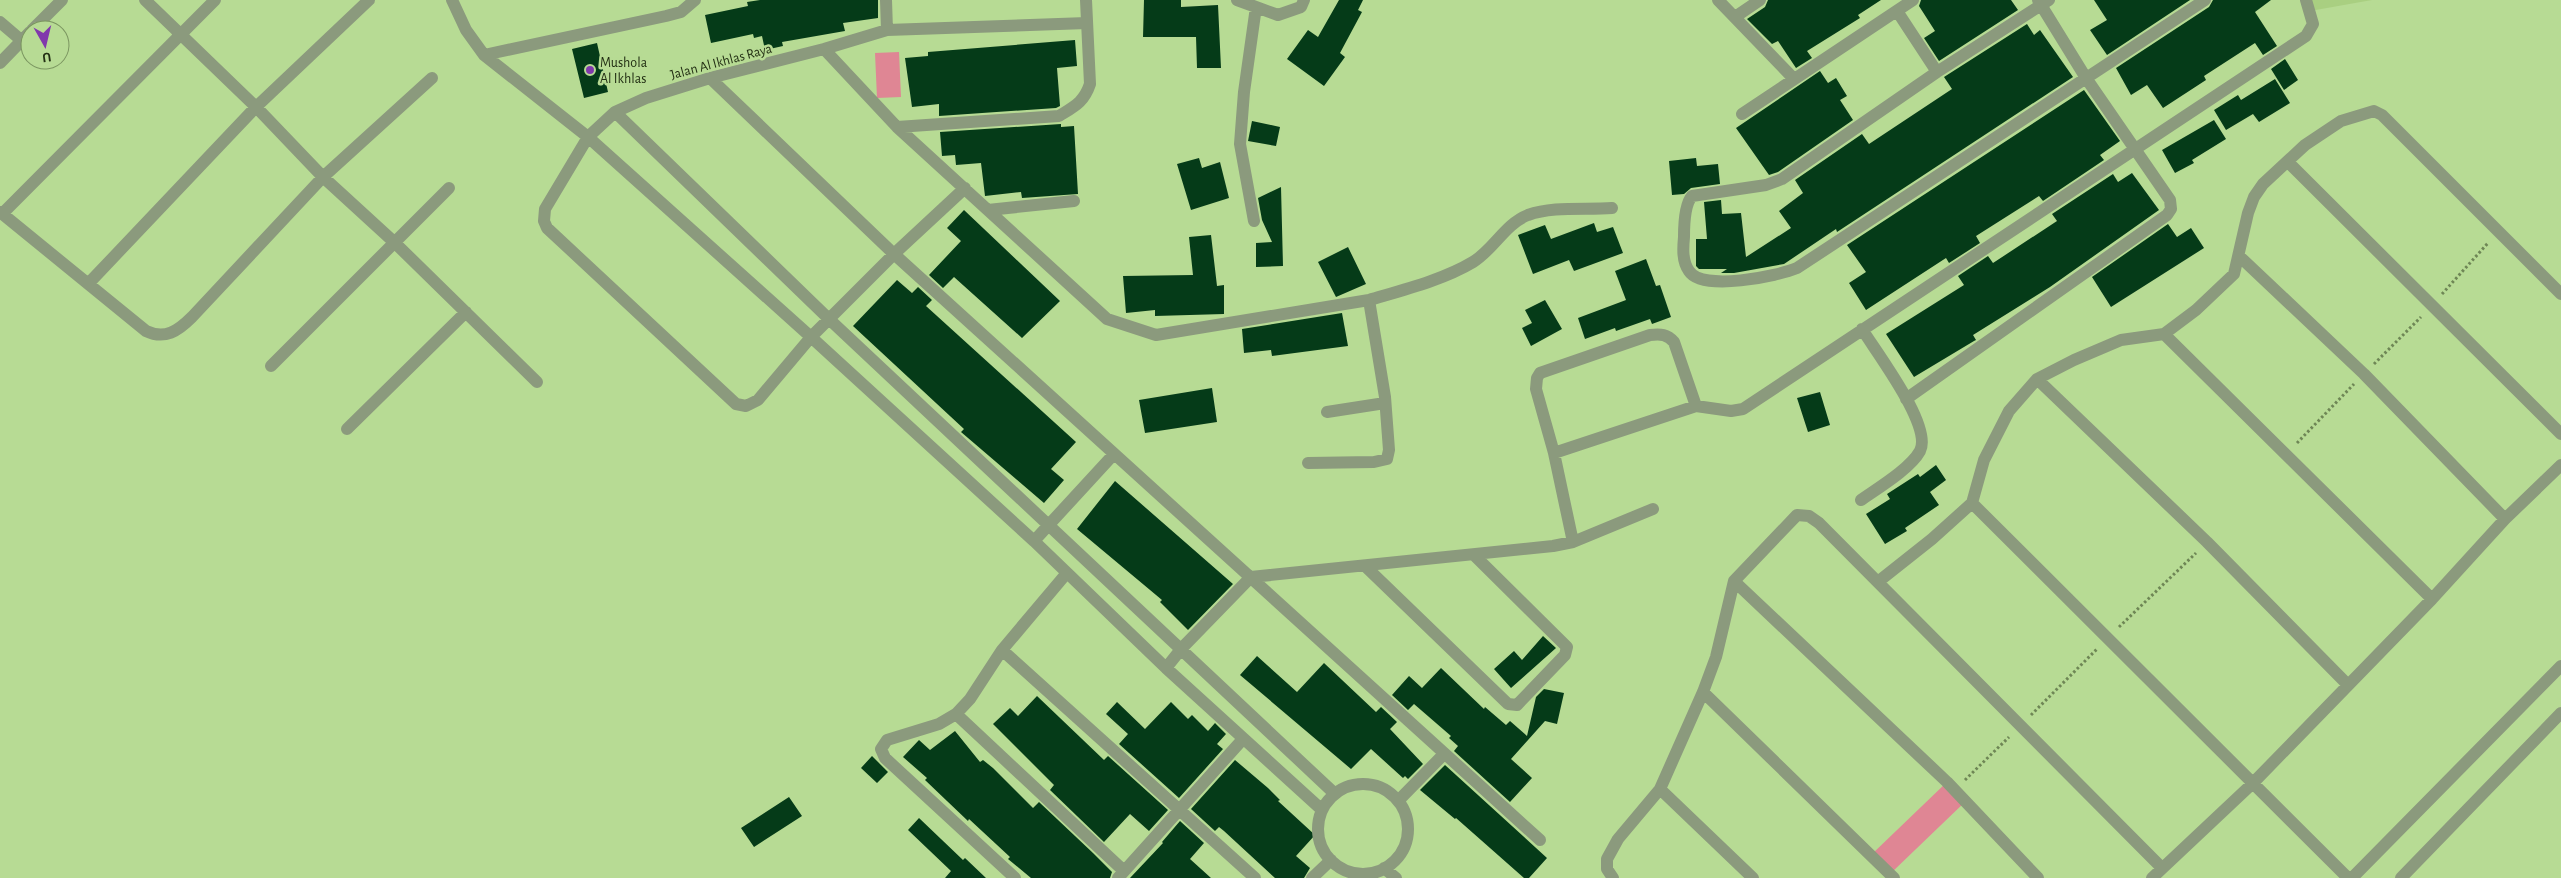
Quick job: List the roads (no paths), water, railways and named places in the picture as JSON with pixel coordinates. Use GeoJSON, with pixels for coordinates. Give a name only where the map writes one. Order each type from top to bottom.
{"type":"FeatureCollection","features":[{"type":"Feature","properties":{"kind":"street"},"geometry":{"type":"LineString","coordinates":[[42,20],[62,0]]}},
{"type":"Feature","properties":{"kind":"street"},"geometry":{"type":"LineString","coordinates":[[146,0],[256,107],[323,176],[394,242],[537,382]]}},
{"type":"Feature","properties":{"kind":"street"},"geometry":{"type":"LineString","coordinates":[[215,0],[1,213],[146,331],[159,335],[172,334],[192,318],[323,176],[432,78]]}},
{"type":"Feature","properties":{"kind":"street"},"geometry":{"type":"LineString","coordinates":[[88,284],[256,107],[369,0]]}},
{"type":"Feature","properties":{"kind":"street"},"geometry":{"type":"LineString","coordinates":[[452,0],[473,42],[484,56],[588,136],[811,337],[1034,542],[1166,668],[1321,809]]}},
{"type":"Feature","properties":{"kind":"street"},"geometry":{"type":"LineString","coordinates":[[484,56],[666,16],[681,12],[695,0]]}},
{"type":"Feature","properties":{"kind":"street"},"geometry":{"type":"LineString","coordinates":[[886,0],[887,30]]}},
{"type":"Feature","properties":{"kind":"street"},"geometry":{"type":"LineString","coordinates":[[897,127],[1059,116],[1086,96],[1090,84],[1086,0]]}},
{"type":"Feature","properties":{"kind":"street"},"geometry":{"type":"LineString","coordinates":[[1237,0],[1278,15],[1302,7],[1304,0]]}},
{"type":"Feature","properties":{"kind":"street"},"geometry":{"type":"LineString","coordinates":[[1718,0],[1794,79]]}},
{"type":"Feature","properties":{"kind":"street"},"geometry":{"type":"LineString","coordinates":[[1735,17],[1760,0]]}},
{"type":"Feature","properties":{"kind":"street"},"geometry":{"type":"LineString","coordinates":[[1742,114],[1913,0]]}},
{"type":"Feature","properties":{"kind":"street"},"geometry":{"type":"LineString","coordinates":[[1906,399],[2170,212],[2170,200],[2086,78],[2043,2],[1937,72],[1782,179],[1756,187],[1692,196],[1688,203],[1683,253],[1689,272],[1694,277],[1706,280],[1761,279],[1797,268],[2086,78],[2205,0]]}},
{"type":"Feature","properties":{"kind":"street"},"geometry":{"type":"LineString","coordinates":[[1554,454],[1696,406],[1731,411],[1743,409],[2306,36],[2313,24],[2306,0]]}},
{"type":"Feature","properties":{"kind":"street"},"geometry":{"type":"LineString","coordinates":[[1254,221],[1240,144],[1244,92],[1256,7]]}},
{"type":"Feature","properties":{"kind":"street"},"geometry":{"type":"LineString","coordinates":[[1897,11],[1937,72]]}},
{"type":"Feature","properties":{"kind":"street"},"geometry":{"type":"LineString","coordinates":[[0,22],[20,31]]}},
{"type":"Feature","properties":{"kind":"street","name":"Jalan Al Ikhlas Raya"},"geometry":{"type":"LineString","coordinates":[[965,188],[894,254],[811,337],[758,400],[746,406],[736,404],[547,228],[544,221],[545,209],[588,136],[615,112],[646,98],[710,78],[824,50],[887,30],[1087,23]]}},
{"type":"Feature","properties":{"kind":"street"},"geometry":{"type":"LineString","coordinates":[[0,63],[20,42]]}},
{"type":"Feature","properties":{"kind":"street"},"geometry":{"type":"LineString","coordinates":[[824,50],[897,127],[1107,319],[1156,336],[1369,300],[1438,277],[1473,262],[1489,249],[1515,221],[1530,215],[1546,211],[1612,208]]}},
{"type":"Feature","properties":{"kind":"street"},"geometry":{"type":"LineString","coordinates":[[710,78],[894,254],[1540,840]]}},
{"type":"Feature","properties":{"kind":"street"},"geometry":{"type":"LineString","coordinates":[[615,112],[830,320],[1048,526],[1182,648],[1334,793]]}},
{"type":"Feature","properties":{"kind":"street"},"geometry":{"type":"LineString","coordinates":[[1879,581],[1932,539],[1972,503],[1984,460],[2009,411],[2037,379],[2074,360],[2121,340],[2164,334],[2196,310],[2222,287],[2234,274],[2240,256],[2248,213],[2254,197],[2263,184],[2305,145],[2341,121],[2374,112],[2398,130],[2561,294]]}},
{"type":"Feature","properties":{"kind":"street"},"geometry":{"type":"LineString","coordinates":[[2288,162],[2433,304],[2561,434]]}},
{"type":"Feature","properties":{"kind":"street"},"geometry":{"type":"LineString","coordinates":[[271,366],[448,188]]}},
{"type":"Feature","properties":{"kind":"street"},"geometry":{"type":"LineString","coordinates":[[988,210],[1074,201]]}},
{"type":"Feature","properties":{"kind":"street"},"geometry":{"type":"LineString","coordinates":[[2240,256],[2364,374],[2505,519]]}},
{"type":"Feature","properties":{"kind":"street"},"geometry":{"type":"LineString","coordinates":[[1308,463],[1374,462],[1387,459],[1389,450],[1386,403],[1369,300]]}},
{"type":"Feature","properties":{"kind":"street"},"geometry":{"type":"LineString","coordinates":[[348,430],[466,312]]}},
{"type":"Feature","properties":{"kind":"street"},"geometry":{"type":"LineString","coordinates":[[1862,329],[1906,399],[1923,438],[1920,450],[1913,460],[1862,500]]}},
{"type":"Feature","properties":{"kind":"street"},"geometry":{"type":"LineString","coordinates":[[1573,542],[1554,454],[1536,389],[1537,378],[1546,369],[1650,335],[1661,334],[1669,336],[1674,342],[1696,406]]}},
{"type":"Feature","properties":{"kind":"street"},"geometry":{"type":"LineString","coordinates":[[2164,334],[2432,599]]}},
{"type":"Feature","properties":{"kind":"street"},"geometry":{"type":"LineString","coordinates":[[2037,379],[2207,542],[2348,685]]}},
{"type":"Feature","properties":{"kind":"street"},"geometry":{"type":"LineString","coordinates":[[1327,412],[1386,403]]}},
{"type":"Feature","properties":{"kind":"street"},"geometry":{"type":"LineString","coordinates":[[1034,542],[1114,454]]}},
{"type":"Feature","properties":{"kind":"street"},"geometry":{"type":"LineString","coordinates":[[2152,878],[2252,784],[2432,599],[2505,519],[2561,465]]}},
{"type":"Feature","properties":{"kind":"street"},"geometry":{"type":"LineString","coordinates":[[1972,503],[2252,784],[2350,878],[2561,666]]}},
{"type":"Feature","properties":{"kind":"street"},"geometry":{"type":"LineString","coordinates":[[1166,668],[1182,648],[1252,578],[1475,556],[1573,542],[1653,509]]}},
{"type":"Feature","properties":{"kind":"street"},"geometry":{"type":"LineString","coordinates":[[1613,878],[1607,869],[1607,859],[1618,839],[1660,789],[1703,692],[1716,658],[1734,581],[1797,515],[1802,515],[1819,523],[1879,581],[2162,868]]}},
{"type":"Feature","properties":{"kind":"street"},"geometry":{"type":"LineString","coordinates":[[1365,566],[1508,704],[1517,705],[1565,655],[1566,647],[1475,556]]}},
{"type":"Feature","properties":{"kind":"street"},"geometry":{"type":"LineString","coordinates":[[1015,878],[882,753],[882,744],[887,740],[939,724],[956,714],[970,699],[1002,650],[1066,574]]}},
{"type":"Feature","properties":{"kind":"street"},"geometry":{"type":"LineString","coordinates":[[1734,581],[1955,790],[2038,878]]}},
{"type":"Feature","properties":{"kind":"street"},"geometry":{"type":"LineString","coordinates":[[1002,650],[1180,810],[1247,876]]}},
{"type":"Feature","properties":{"kind":"street"},"geometry":{"type":"LineString","coordinates":[[1703,692],[1894,878]]}},
{"type":"Feature","properties":{"kind":"street"},"geometry":{"type":"LineString","coordinates":[[2401,878],[2561,713]]}},
{"type":"Feature","properties":{"kind":"street"},"geometry":{"type":"LineString","coordinates":[[956,714],[1121,874],[1243,739]]}},
{"type":"Feature","properties":{"kind":"street"},"geometry":{"type":"LineString","coordinates":[[1398,801],[1444,754]]}},
{"type":"Feature","properties":{"kind":"street"},"geometry":{"type":"LineString","coordinates":[[1352,784],[1373,784],[1391,792],[1404,808],[1409,828],[1404,848],[1392,864],[1373,873],[1352,874],[1334,865],[1321,849],[1316,829],[1321,809],[1334,793],[1352,784]]}},
{"type":"Feature","properties":{"kind":"street"},"geometry":{"type":"LineString","coordinates":[[1660,789],[1753,878]]}},
{"type":"Feature","properties":{"kind":"street"},"geometry":{"type":"LineString","coordinates":[[1312,878],[1331,860]]}},
{"type":"Feature","properties":{"kind":"street"},"geometry":{"type":"LineString","coordinates":[[1384,868],[1396,878]]}},
{"type":"Feature","properties":{"kind":"place","name":"Mushola Al Ikhlas"},"geometry":{"type":"Point","coordinates":[590,70]}}]}
